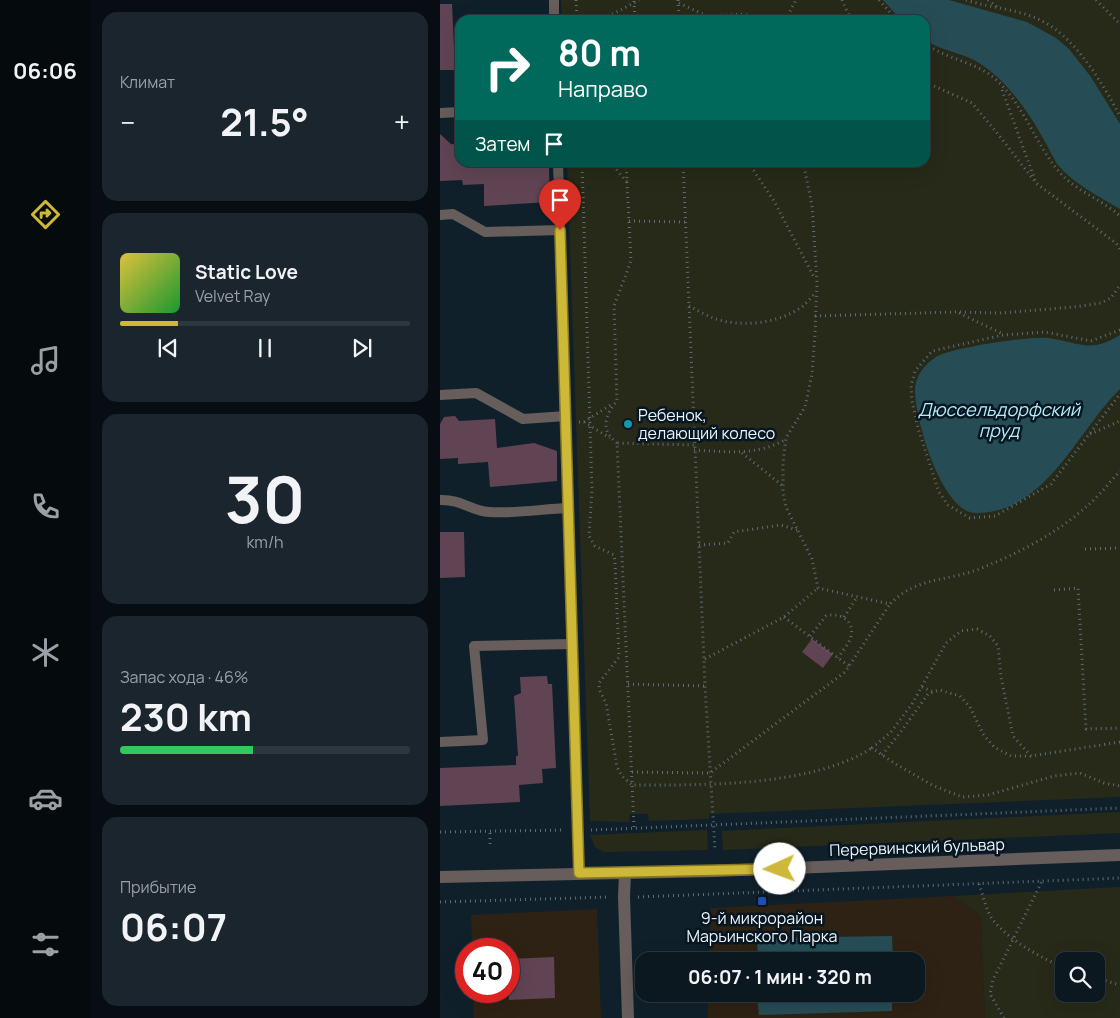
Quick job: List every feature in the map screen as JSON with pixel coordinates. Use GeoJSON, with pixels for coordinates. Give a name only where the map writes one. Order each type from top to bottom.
{"type":"FeatureCollection","features":[{"type":"Feature","properties":{"kind":"street","name":"Перервинский бульвар"},"geometry":{"type":"LineString","coordinates":[[440,877],[715,872],[1120,855]]}},
{"type":"Feature","properties":{"kind":"street"},"geometry":{"type":"LineString","coordinates":[[625,873],[628,1018]]}},
{"type":"Feature","properties":{"kind":"lane"},"geometry":{"type":"LineString","coordinates":[[554,0],[554,15]]}},
{"type":"Feature","properties":{"kind":"lane"},"geometry":{"type":"LineString","coordinates":[[440,113],[455,112]]}},
{"type":"Feature","properties":{"kind":"lane"},"geometry":{"type":"LineString","coordinates":[[558,167],[579,873]]}},
{"type":"Feature","properties":{"kind":"lane"},"geometry":{"type":"LineString","coordinates":[[440,215],[453,214],[485,232],[560,230]]}},
{"type":"Feature","properties":{"kind":"lane"},"geometry":{"type":"LineString","coordinates":[[440,394],[476,393],[523,420],[566,419]]}},
{"type":"Feature","properties":{"kind":"lane"},"geometry":{"type":"LineString","coordinates":[[440,500],[462,502],[475,509],[488,512],[568,508]]}},
{"type":"Feature","properties":{"kind":"lane"},"geometry":{"type":"LineString","coordinates":[[440,742],[483,740],[474,646],[572,644]]}},
{"type":"Feature","properties":{"kind":"path"},"geometry":{"type":"LineString","coordinates":[[576,0],[576,15]]}},
{"type":"Feature","properties":{"kind":"path"},"geometry":{"type":"LineString","coordinates":[[610,15],[639,0]]}},
{"type":"Feature","properties":{"kind":"path"},"geometry":{"type":"LineString","coordinates":[[788,15],[796,0]]}},
{"type":"Feature","properties":{"kind":"path"},"geometry":{"type":"LineString","coordinates":[[842,0],[849,15]]}},
{"type":"Feature","properties":{"kind":"path"},"geometry":{"type":"LineString","coordinates":[[879,0],[892,15]]}},
{"type":"Feature","properties":{"kind":"path"},"geometry":{"type":"LineString","coordinates":[[966,0],[1040,20],[1070,43],[1083,58],[1120,116]]}},
{"type":"Feature","properties":{"kind":"path"},"geometry":{"type":"LineString","coordinates":[[988,0],[1000,10]]}},
{"type":"Feature","properties":{"kind":"path"},"geometry":{"type":"LineString","coordinates":[[1096,0],[1120,24]]}},
{"type":"Feature","properties":{"kind":"path"},"geometry":{"type":"LineString","coordinates":[[634,1],[635,15]]}},
{"type":"Feature","properties":{"kind":"path"},"geometry":{"type":"LineString","coordinates":[[679,15],[678,2],[705,15]]}},
{"type":"Feature","properties":{"kind":"path"},"geometry":{"type":"LineString","coordinates":[[723,15],[742,15]]}},
{"type":"Feature","properties":{"kind":"path"},"geometry":{"type":"LineString","coordinates":[[930,47],[968,62],[993,77],[1016,105],[1051,161],[1062,175],[1120,216]]}},
{"type":"Feature","properties":{"kind":"path"},"geometry":{"type":"LineString","coordinates":[[930,84],[972,103],[1036,183],[1120,248]]}},
{"type":"Feature","properties":{"kind":"path"},"geometry":{"type":"LineString","coordinates":[[1001,86],[1036,183]]}},
{"type":"Feature","properties":{"kind":"path"},"geometry":{"type":"LineString","coordinates":[[582,167],[592,489],[589,536],[595,546],[614,555],[620,648],[619,657],[602,678],[599,683],[599,689],[606,703],[617,767],[622,776],[632,785],[711,785],[759,780],[813,771],[855,758],[872,748],[891,732],[922,687],[946,643],[961,631],[976,629],[990,636],[998,646],[1001,677],[1013,736],[1031,756]]}},
{"type":"Feature","properties":{"kind":"path"},"geometry":{"type":"LineString","coordinates":[[614,167],[627,182]]}},
{"type":"Feature","properties":{"kind":"path"},"geometry":{"type":"LineString","coordinates":[[626,167],[631,261],[614,306],[617,401],[608,412],[606,428],[611,438],[617,443],[634,827]]}},
{"type":"Feature","properties":{"kind":"path"},"geometry":{"type":"LineString","coordinates":[[683,167],[705,686],[715,849]]}},
{"type":"Feature","properties":{"kind":"path"},"geometry":{"type":"LineString","coordinates":[[751,167],[774,201],[817,282]]}},
{"type":"Feature","properties":{"kind":"path"},"geometry":{"type":"LineString","coordinates":[[694,450],[742,452],[778,444],[786,438],[805,408],[812,374],[817,282],[812,205],[805,167]]}},
{"type":"Feature","properties":{"kind":"path"},"geometry":{"type":"LineString","coordinates":[[629,221],[685,222]]}},
{"type":"Feature","properties":{"kind":"path"},"geometry":{"type":"LineString","coordinates":[[815,316],[956,312],[1001,313],[1074,308],[1106,301],[1111,298],[1120,285]]}},
{"type":"Feature","properties":{"kind":"path"},"geometry":{"type":"LineString","coordinates":[[689,306],[714,318],[730,322],[751,323],[787,314],[802,306],[816,292]]}},
{"type":"Feature","properties":{"kind":"path"},"geometry":{"type":"LineString","coordinates":[[956,312],[1003,335]]}},
{"type":"Feature","properties":{"kind":"path"},"geometry":{"type":"LineString","coordinates":[[1120,330],[1091,341],[1045,332],[1003,335],[932,351],[915,371],[911,386],[918,428],[939,492],[948,505],[970,518],[995,516],[1051,484],[1120,394]]}},
{"type":"Feature","properties":{"kind":"path"},"geometry":{"type":"LineString","coordinates":[[584,422],[617,401]]}},
{"type":"Feature","properties":{"kind":"path"},"geometry":{"type":"LineString","coordinates":[[566,419],[584,422],[617,443],[694,445]]}},
{"type":"Feature","properties":{"kind":"path"},"geometry":{"type":"LineString","coordinates":[[1089,434],[1120,420]]}},
{"type":"Feature","properties":{"kind":"path"},"geometry":{"type":"LineString","coordinates":[[786,438],[783,462],[783,486],[786,507],[812,560],[818,588]]}},
{"type":"Feature","properties":{"kind":"path"},"geometry":{"type":"LineString","coordinates":[[742,452],[783,486]]}},
{"type":"Feature","properties":{"kind":"path"},"geometry":{"type":"LineString","coordinates":[[632,772],[710,773],[845,672],[890,604],[896,598],[923,582],[983,568],[1022,549],[1066,522],[1086,507],[1120,471]]}},
{"type":"Feature","properties":{"kind":"path"},"geometry":{"type":"LineString","coordinates":[[699,545],[728,544],[734,532],[772,526],[781,525],[798,530]]}},
{"type":"Feature","properties":{"kind":"path"},"geometry":{"type":"LineString","coordinates":[[1084,549],[1120,548]]}},
{"type":"Feature","properties":{"kind":"path"},"geometry":{"type":"LineString","coordinates":[[704,659],[784,617],[818,588]]}},
{"type":"Feature","properties":{"kind":"path"},"geometry":{"type":"LineString","coordinates":[[818,588],[890,604]]}},
{"type":"Feature","properties":{"kind":"path"},"geometry":{"type":"LineString","coordinates":[[1054,590],[1078,588],[1086,729],[1120,728]]}},
{"type":"Feature","properties":{"kind":"path"},"geometry":{"type":"LineString","coordinates":[[844,617],[857,597]]}},
{"type":"Feature","properties":{"kind":"path"},"geometry":{"type":"LineString","coordinates":[[810,636],[820,621],[826,616],[832,614],[844,617],[850,626],[851,637],[838,658]]}},
{"type":"Feature","properties":{"kind":"path"},"geometry":{"type":"LineString","coordinates":[[784,617],[850,667]]}},
{"type":"Feature","properties":{"kind":"path"},"geometry":{"type":"LineString","coordinates":[[628,684],[705,686]]}},
{"type":"Feature","properties":{"kind":"path"},"geometry":{"type":"LineString","coordinates":[[922,687],[933,692]]}},
{"type":"Feature","properties":{"kind":"path"},"geometry":{"type":"LineString","coordinates":[[882,754],[928,694],[939,690],[960,696],[970,707],[983,734],[994,747],[1011,756],[1031,756],[1120,742]]}},
{"type":"Feature","properties":{"kind":"path"},"geometry":{"type":"LineString","coordinates":[[872,748],[932,784],[962,797],[988,795],[1054,776],[1080,773],[1104,783],[1120,786]]}},
{"type":"Feature","properties":{"kind":"path"},"geometry":{"type":"LineString","coordinates":[[714,825],[1120,808]]}},
{"type":"Feature","properties":{"kind":"path"},"geometry":{"type":"LineString","coordinates":[[490,831],[490,844]]}},
{"type":"Feature","properties":{"kind":"path"},"geometry":{"type":"LineString","coordinates":[[440,902],[1120,878]]}},
{"type":"Feature","properties":{"kind":"path"},"geometry":{"type":"LineString","coordinates":[[1004,1018],[990,994],[993,980],[1042,881]]}},
{"type":"Feature","properties":{"kind":"path"},"geometry":{"type":"LineString","coordinates":[[979,884],[992,919],[1040,957],[1055,964]]}},
{"type":"Feature","properties":{"kind":"path"},"geometry":{"type":"LineString","coordinates":[[1105,981],[1120,985]]}},
{"type":"Feature","properties":{"kind":"shaded area"},"geometry":{"type":"Polygon","coordinates":[[[561,0],[1120,0],[1120,797],[709,814],[709,819],[649,821],[648,814],[630,814],[629,822],[590,821],[567,167],[930,167],[930,15],[562,15],[561,0]]]}},
{"type":"Feature","properties":{"kind":"shaded area"},"geometry":{"type":"Polygon","coordinates":[[[1120,812],[1120,833],[723,850],[722,831],[1120,812]]]}},
{"type":"Feature","properties":{"kind":"shaded area"},"geometry":{"type":"Polygon","coordinates":[[[707,830],[708,850],[604,852],[595,847],[590,835],[707,830]]]}},
{"type":"Feature","properties":{"kind":"shaded area"},"geometry":{"type":"Polygon","coordinates":[[[1120,887],[1120,1018],[985,1018],[981,916],[953,896],[1120,887]]]}},
{"type":"Feature","properties":{"kind":"shaded area"},"geometry":{"type":"Polygon","coordinates":[[[953,896],[981,916],[985,1018],[708,1018],[708,1002],[925,1002],[925,952],[709,952],[711,908],[953,896]]]}},
{"type":"Feature","properties":{"kind":"shaded area"},"geometry":{"type":"Polygon","coordinates":[[[597,909],[601,1018],[474,1018],[473,1003],[520,1003],[520,938],[472,938],[471,915],[597,909]]]}},
{"type":"Feature","properties":{"kind":"water"},"geometry":{"type":"Polygon","coordinates":[[[883,0],[949,0],[1027,22],[1056,38],[1069,49],[1091,77],[1120,124],[1120,209],[1079,184],[1057,164],[1023,106],[1001,80],[974,60],[930,42],[930,15],[896,15],[883,0]]]}},
{"type":"Feature","properties":{"kind":"water","name":"Дюссельдорфский пруд"},"geometry":{"type":"Polygon","coordinates":[[[1120,335],[1120,389],[1104,406],[1058,467],[1041,485],[1022,500],[1001,509],[976,513],[964,509],[952,498],[942,482],[925,442],[916,404],[915,386],[921,371],[928,364],[936,357],[944,354],[990,343],[1048,338],[1092,345],[1109,341],[1120,335]]]}},
{"type":"Feature","properties":{"kind":"water"},"geometry":{"type":"Polygon","coordinates":[[[892,936],[893,952],[758,952],[757,938],[892,936]]]}},
{"type":"Feature","properties":{"kind":"water"},"geometry":{"type":"Polygon","coordinates":[[[758,1002],[892,1002],[892,1011],[759,1015],[758,1002]]]}},
{"type":"Feature","properties":{"kind":"building"},"geometry":{"type":"Polygon","coordinates":[[[440,4],[452,4],[455,70],[440,70],[440,4]]]}},
{"type":"Feature","properties":{"kind":"building"},"geometry":{"type":"Polygon","coordinates":[[[440,134],[451,144],[455,144],[455,167],[549,168],[550,202],[484,206],[484,184],[463,185],[462,180],[440,181],[440,134]]]}},
{"type":"Feature","properties":{"kind":"building"},"geometry":{"type":"Polygon","coordinates":[[[455,416],[459,421],[495,419],[497,448],[534,443],[557,451],[557,481],[490,487],[488,462],[458,464],[458,458],[440,459],[440,424],[444,417],[455,416]]]}},
{"type":"Feature","properties":{"kind":"building"},"geometry":{"type":"Polygon","coordinates":[[[440,532],[464,532],[465,577],[440,578],[440,532]]]}},
{"type":"Feature","properties":{"kind":"building"},"geometry":{"type":"Polygon","coordinates":[[[812,639],[833,654],[823,668],[802,652],[812,639]]]}},
{"type":"Feature","properties":{"kind":"building"},"geometry":{"type":"Polygon","coordinates":[[[547,676],[548,684],[552,684],[556,768],[542,769],[543,783],[519,785],[520,802],[440,806],[440,768],[516,765],[516,756],[518,756],[514,696],[521,693],[520,677],[547,676]]]}},
{"type":"Feature","properties":{"kind":"building"},"geometry":{"type":"Polygon","coordinates":[[[554,957],[555,998],[520,1000],[520,959],[554,957]]]}},
{"type":"Feature","properties":{"kind":"place","name":"Ребенок, делающий колесо"},"geometry":{"type":"Point","coordinates":[628,424]}},
{"type":"Feature","properties":{"kind":"place","name":"9-й микрорайон Марьинского Парка"},"geometry":{"type":"Point","coordinates":[762,901]}},
{"type":"Feature","properties":{"kind":"route"},"geometry":{"type":"LineString","coordinates":[[560,230],[579,873],[715,872],[780,869]]}}]}
